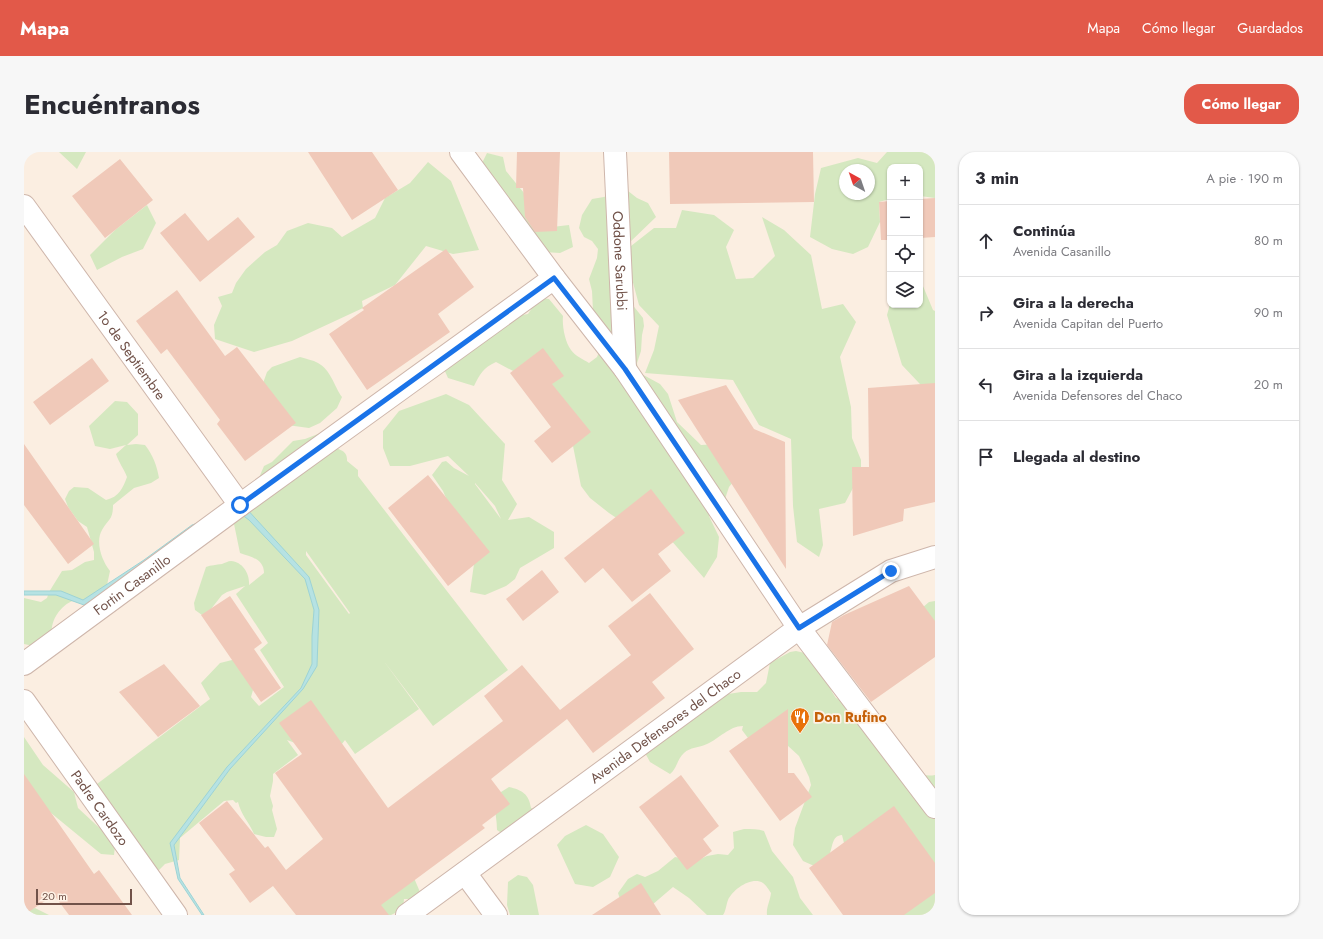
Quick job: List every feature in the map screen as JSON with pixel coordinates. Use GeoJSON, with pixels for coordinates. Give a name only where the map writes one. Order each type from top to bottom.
{"type":"FeatureCollection","features":[{"type":"Feature","properties":{"kind":"street"},"geometry":{"type":"LineString","coordinates":[[462,152],[554,278],[625,369],[799,628],[935,806]]}},
{"type":"Feature","properties":{"kind":"street","name":"Oddone Sarubbi"},"geometry":{"type":"LineString","coordinates":[[615,152],[625,369]]}},
{"type":"Feature","properties":{"kind":"street","name":"1o de Septiembre"},"geometry":{"type":"LineString","coordinates":[[26,215],[240,505]]}},
{"type":"Feature","properties":{"kind":"street","name":"Fortin Casanillo"},"geometry":{"type":"LineString","coordinates":[[24,664],[240,505],[554,278]]}},
{"type":"Feature","properties":{"kind":"street","name":"Avenida Defensores del Chaco"},"geometry":{"type":"LineString","coordinates":[[407,915],[799,628],[891,571],[935,557]]}},
{"type":"Feature","properties":{"kind":"street","name":"Padre Cardozo"},"geometry":{"type":"LineString","coordinates":[[24,701],[176,915]]}},
{"type":"Feature","properties":{"kind":"street"},"geometry":{"type":"LineString","coordinates":[[465,873],[496,915]]}},
{"type":"Feature","properties":{"kind":"green space"},"geometry":{"type":"Polygon","coordinates":[[[59,152],[86,152],[77,169],[59,152]]]}},
{"type":"Feature","properties":{"kind":"green space"},"geometry":{"type":"Polygon","coordinates":[[[887,152],[935,152],[935,198],[923,196],[923,164],[887,164],[887,200],[879,202],[880,222],[868,247],[853,254],[832,249],[810,237],[815,194],[821,168],[858,158],[877,163],[887,152]]]}},
{"type":"Feature","properties":{"kind":"green space"},"geometry":{"type":"Polygon","coordinates":[[[487,153],[503,157],[506,171],[552,227],[569,225],[573,247],[560,253],[544,252],[477,173],[487,153]]]}},
{"type":"Feature","properties":{"kind":"green space"},"geometry":{"type":"Polygon","coordinates":[[[428,162],[451,181],[479,250],[453,254],[426,246],[395,285],[362,301],[363,308],[292,341],[254,352],[215,339],[214,325],[222,306],[218,297],[232,293],[236,283],[246,269],[265,252],[277,245],[287,231],[308,223],[332,228],[342,237],[375,218],[385,198],[410,183],[428,162]]]}},
{"type":"Feature","properties":{"kind":"green space"},"geometry":{"type":"Polygon","coordinates":[[[623,187],[637,198],[648,203],[656,217],[628,244],[631,303],[643,318],[644,326],[641,351],[637,363],[638,372],[660,384],[668,394],[677,422],[701,445],[721,444],[742,471],[729,487],[725,499],[716,505],[709,516],[719,537],[717,557],[704,578],[663,531],[627,525],[590,498],[581,486],[573,446],[530,380],[496,362],[482,372],[474,386],[448,378],[444,369],[517,316],[528,314],[534,305],[542,298],[549,299],[563,316],[566,338],[569,347],[573,352],[589,363],[597,357],[601,347],[593,311],[592,291],[589,279],[597,258],[598,249],[592,241],[584,237],[579,228],[582,215],[592,199],[604,197],[623,187]]]}},
{"type":"Feature","properties":{"kind":"green space"},"geometry":{"type":"Polygon","coordinates":[[[147,205],[156,223],[143,249],[122,257],[97,270],[90,255],[115,230],[147,205]]]}},
{"type":"Feature","properties":{"kind":"green space"},"geometry":{"type":"Polygon","coordinates":[[[682,210],[714,215],[734,230],[726,247],[736,279],[753,278],[775,256],[762,217],[784,230],[811,255],[822,309],[843,304],[856,322],[840,357],[851,407],[852,438],[861,460],[861,473],[845,503],[819,509],[823,545],[819,557],[797,542],[793,506],[791,439],[759,425],[733,380],[645,373],[654,350],[659,326],[639,305],[631,275],[631,246],[654,228],[676,228],[682,210]]]}},
{"type":"Feature","properties":{"kind":"green space"},"geometry":{"type":"Polygon","coordinates":[[[923,286],[933,310],[935,311],[935,400],[902,365],[887,315],[889,308],[923,308],[923,286]]]}},
{"type":"Feature","properties":{"kind":"green space"},"geometry":{"type":"Polygon","coordinates":[[[300,357],[314,361],[322,366],[329,374],[342,397],[337,408],[320,423],[309,428],[287,425],[262,386],[267,372],[272,367],[300,357]]]}},
{"type":"Feature","properties":{"kind":"green space"},"geometry":{"type":"Polygon","coordinates":[[[446,394],[469,405],[505,444],[502,480],[517,504],[508,520],[529,517],[554,532],[554,548],[520,568],[515,579],[506,586],[485,595],[470,592],[474,564],[443,491],[432,475],[442,462],[446,461],[454,468],[469,476],[448,456],[410,466],[390,466],[383,448],[383,431],[399,411],[446,394]],[[475,483],[501,519],[495,506],[475,483]]]}},
{"type":"Feature","properties":{"kind":"green space"},"geometry":{"type":"Polygon","coordinates":[[[115,401],[127,402],[138,414],[138,435],[127,445],[145,445],[154,461],[159,478],[151,483],[134,488],[113,505],[111,516],[102,530],[99,540],[102,557],[110,571],[107,585],[84,600],[71,602],[62,608],[53,623],[52,634],[38,647],[24,644],[24,598],[41,602],[47,598],[62,571],[72,570],[85,562],[94,560],[94,552],[87,527],[78,521],[68,507],[65,499],[69,491],[74,487],[88,488],[106,500],[114,497],[120,492],[127,477],[116,454],[126,445],[110,449],[95,446],[89,426],[115,401]]]}},
{"type":"Feature","properties":{"kind":"green space"},"geometry":{"type":"Polygon","coordinates":[[[318,434],[328,444],[342,450],[346,454],[347,461],[358,470],[358,476],[508,670],[433,726],[383,660],[419,709],[355,754],[345,740],[338,749],[298,744],[287,740],[298,755],[273,774],[270,796],[277,829],[274,837],[254,834],[241,811],[238,802],[236,803],[233,800],[224,801],[180,838],[179,860],[165,864],[159,870],[147,868],[93,787],[210,699],[201,683],[220,663],[240,658],[253,690],[251,697],[259,706],[284,687],[260,650],[268,643],[236,594],[245,586],[222,595],[211,609],[202,615],[195,610],[194,603],[206,567],[230,561],[235,562],[245,569],[249,585],[264,573],[262,565],[256,559],[240,553],[234,524],[247,506],[264,466],[272,462],[293,441],[305,439],[318,434]],[[306,551],[306,555],[349,614],[350,613],[306,551]]]}},
{"type":"Feature","properties":{"kind":"green space"},"geometry":{"type":"Polygon","coordinates":[[[935,601],[935,647],[922,608],[929,602],[935,601]]]}},
{"type":"Feature","properties":{"kind":"green space"},"geometry":{"type":"Polygon","coordinates":[[[796,651],[809,654],[828,681],[836,698],[849,704],[881,743],[883,758],[896,762],[921,774],[928,776],[935,775],[935,915],[891,915],[853,850],[844,843],[842,835],[836,837],[824,866],[812,865],[803,861],[793,845],[795,828],[811,785],[809,777],[799,756],[787,745],[754,746],[742,730],[743,726],[733,728],[707,744],[686,751],[670,774],[650,762],[644,751],[722,695],[741,692],[757,692],[766,683],[770,663],[790,652],[796,651]]]}},
{"type":"Feature","properties":{"kind":"green space"},"geometry":{"type":"Polygon","coordinates":[[[24,737],[43,765],[74,792],[78,808],[106,834],[115,846],[114,855],[101,854],[51,813],[24,781],[24,737]]]}},
{"type":"Feature","properties":{"kind":"green space"},"geometry":{"type":"Polygon","coordinates":[[[509,787],[524,793],[529,799],[531,808],[537,810],[508,834],[497,830],[495,799],[501,792],[509,787]]]}},
{"type":"Feature","properties":{"kind":"green space"},"geometry":{"type":"Polygon","coordinates":[[[586,825],[603,834],[619,857],[610,877],[593,887],[575,884],[557,845],[565,836],[586,825]]]}},
{"type":"Feature","properties":{"kind":"green space"},"geometry":{"type":"Polygon","coordinates":[[[744,829],[757,829],[764,831],[772,851],[793,877],[800,898],[813,915],[767,915],[771,893],[763,883],[759,881],[748,882],[738,888],[730,896],[723,915],[707,915],[689,898],[673,887],[652,905],[621,902],[618,893],[628,879],[637,874],[645,877],[658,871],[675,857],[696,861],[707,856],[718,854],[728,855],[734,848],[733,832],[744,829]]]}},
{"type":"Feature","properties":{"kind":"green space"},"geometry":{"type":"Polygon","coordinates":[[[518,875],[527,877],[533,885],[539,915],[510,915],[507,905],[508,882],[518,875]]]}},
{"type":"Feature","properties":{"kind":"green space"},"geometry":{"type":"Polygon","coordinates":[[[414,878],[420,892],[409,899],[404,899],[403,909],[391,915],[384,915],[377,903],[414,878]]]}},
{"type":"Feature","properties":{"kind":"green space"},"geometry":{"type":"Polygon","coordinates":[[[35,908],[49,915],[24,915],[24,911],[35,908]]]}},
{"type":"Feature","properties":{"kind":"water"},"geometry":{"type":"Polygon","coordinates":[[[245,507],[309,577],[319,610],[317,666],[303,689],[230,769],[174,845],[180,878],[204,915],[202,915],[178,879],[170,843],[227,767],[301,688],[312,664],[314,610],[305,579],[249,520],[241,514],[146,565],[84,605],[56,595],[24,595],[24,591],[61,591],[83,600],[144,560],[192,525],[245,507]]]}},
{"type":"Feature","properties":{"kind":"building"},"geometry":{"type":"Polygon","coordinates":[[[308,152],[372,152],[398,190],[352,220],[308,152]]]}},
{"type":"Feature","properties":{"kind":"building"},"geometry":{"type":"Polygon","coordinates":[[[517,152],[560,152],[557,231],[535,232],[525,217],[523,188],[516,188],[517,152]]]}},
{"type":"Feature","properties":{"kind":"building"},"geometry":{"type":"Polygon","coordinates":[[[669,152],[813,152],[814,202],[670,204],[669,152]]]}},
{"type":"Feature","properties":{"kind":"building"},"geometry":{"type":"Polygon","coordinates":[[[120,159],[153,200],[105,238],[72,196],[120,159]]]}},
{"type":"Feature","properties":{"kind":"building"},"geometry":{"type":"Polygon","coordinates":[[[935,198],[935,237],[923,238],[923,199],[935,198]]]}},
{"type":"Feature","properties":{"kind":"building"},"geometry":{"type":"Polygon","coordinates":[[[887,201],[887,240],[881,240],[879,202],[887,201]]]}},
{"type":"Feature","properties":{"kind":"building"},"geometry":{"type":"Polygon","coordinates":[[[185,213],[208,241],[238,217],[255,237],[200,282],[160,233],[185,213]]]}},
{"type":"Feature","properties":{"kind":"building"},"geometry":{"type":"Polygon","coordinates":[[[446,249],[474,287],[438,314],[450,332],[367,390],[329,334],[364,310],[362,308],[446,249]]]}},
{"type":"Feature","properties":{"kind":"building"},"geometry":{"type":"Polygon","coordinates":[[[177,290],[225,356],[237,347],[296,423],[245,461],[217,424],[220,420],[167,349],[161,354],[136,321],[177,290]]]}},
{"type":"Feature","properties":{"kind":"building"},"geometry":{"type":"Polygon","coordinates":[[[543,348],[564,376],[552,384],[591,432],[552,463],[534,441],[551,427],[510,373],[543,348]]]}},
{"type":"Feature","properties":{"kind":"building"},"geometry":{"type":"Polygon","coordinates":[[[92,358],[109,381],[50,425],[33,402],[92,358]]]}},
{"type":"Feature","properties":{"kind":"building"},"geometry":{"type":"Polygon","coordinates":[[[935,383],[935,502],[904,509],[903,521],[853,536],[852,467],[869,467],[868,388],[935,383]]]}},
{"type":"Feature","properties":{"kind":"building"},"geometry":{"type":"Polygon","coordinates":[[[726,385],[754,429],[785,442],[786,569],[678,400],[726,385]]]}},
{"type":"Feature","properties":{"kind":"building"},"geometry":{"type":"Polygon","coordinates":[[[24,444],[94,544],[68,564],[24,505],[24,444]]]}},
{"type":"Feature","properties":{"kind":"building"},"geometry":{"type":"Polygon","coordinates":[[[428,475],[490,552],[448,586],[388,508],[428,475]]]}},
{"type":"Feature","properties":{"kind":"building"},"geometry":{"type":"Polygon","coordinates":[[[651,489],[685,533],[658,554],[671,571],[632,602],[603,568],[585,583],[564,558],[651,489]]]}},
{"type":"Feature","properties":{"kind":"building"},"geometry":{"type":"Polygon","coordinates":[[[542,570],[559,592],[523,621],[506,599],[542,570]]]}},
{"type":"Feature","properties":{"kind":"building"},"geometry":{"type":"Polygon","coordinates":[[[909,586],[935,621],[935,657],[871,702],[827,645],[832,622],[844,615],[909,586]]]}},
{"type":"Feature","properties":{"kind":"building"},"geometry":{"type":"Polygon","coordinates":[[[650,593],[694,649],[652,682],[665,698],[593,753],[567,719],[491,779],[510,804],[482,825],[485,828],[381,905],[389,915],[296,915],[273,886],[250,903],[229,874],[235,870],[199,823],[227,801],[265,848],[268,846],[286,870],[323,839],[275,773],[302,754],[279,723],[311,700],[388,808],[503,721],[484,696],[522,665],[560,710],[631,655],[608,626],[650,593]]]}},
{"type":"Feature","properties":{"kind":"building"},"geometry":{"type":"Polygon","coordinates":[[[230,596],[262,643],[254,649],[281,688],[261,702],[201,615],[230,596]]]}},
{"type":"Feature","properties":{"kind":"building"},"geometry":{"type":"Polygon","coordinates":[[[164,664],[200,706],[158,737],[119,692],[164,664]]]}},
{"type":"Feature","properties":{"kind":"building"},"geometry":{"type":"Polygon","coordinates":[[[788,709],[788,773],[794,773],[812,797],[780,821],[729,751],[788,709]]]}},
{"type":"Feature","properties":{"kind":"building"},"geometry":{"type":"Polygon","coordinates":[[[24,774],[94,874],[99,870],[132,915],[69,915],[54,895],[24,915],[24,774]]]}},
{"type":"Feature","properties":{"kind":"building"},"geometry":{"type":"Polygon","coordinates":[[[681,775],[719,826],[703,839],[712,851],[687,870],[639,807],[681,775]]]}},
{"type":"Feature","properties":{"kind":"building"},"geometry":{"type":"Polygon","coordinates":[[[894,806],[935,863],[935,893],[904,915],[843,915],[809,868],[894,806]]]}},
{"type":"Feature","properties":{"kind":"building"},"geometry":{"type":"Polygon","coordinates":[[[641,883],[661,915],[592,915],[641,883]]]}},
{"type":"Feature","properties":{"kind":"place","name":"Don Rufino"},"geometry":{"type":"Point","coordinates":[800,734]}},
{"type":"Feature","properties":{"kind":"route"},"geometry":{"type":"LineString","coordinates":[[240,505],[554,278],[625,369],[799,628],[891,571]]}}]}
